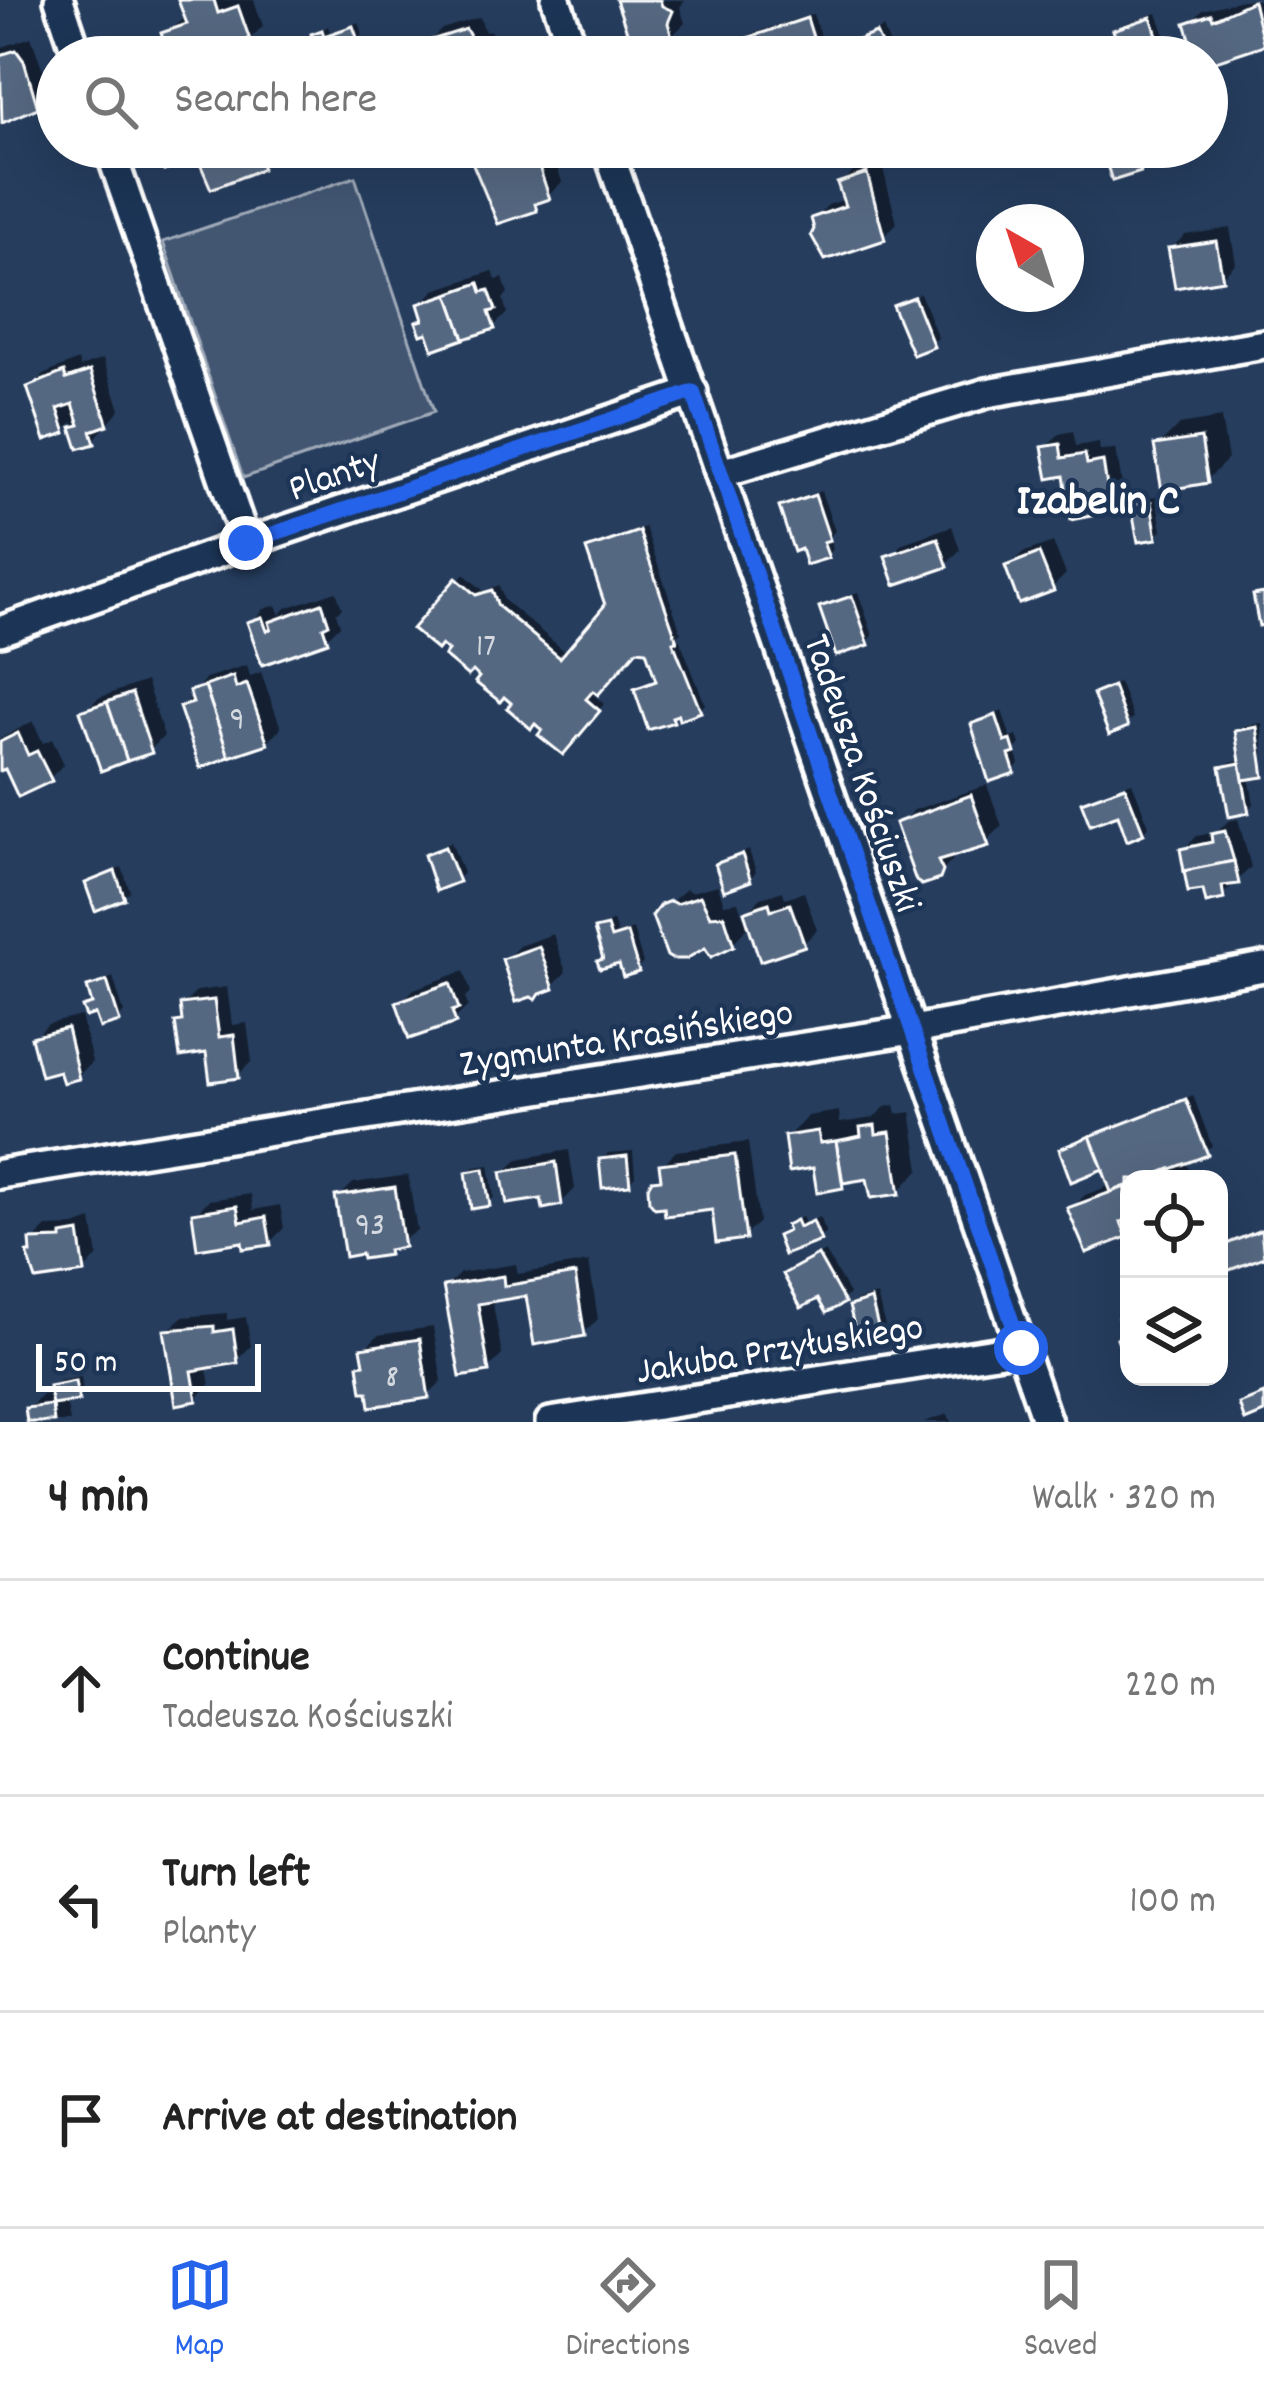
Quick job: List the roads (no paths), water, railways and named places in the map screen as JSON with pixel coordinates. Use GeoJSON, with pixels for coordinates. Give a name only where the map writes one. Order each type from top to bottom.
{"type":"FeatureCollection","features":[{"type":"Feature","properties":{"kind":"street"},"geometry":{"type":"LineString","coordinates":[[59,0],[72,36]]}},
{"type":"Feature","properties":{"kind":"street"},"geometry":{"type":"LineString","coordinates":[[556,0],[569,36]]}},
{"type":"Feature","properties":{"kind":"street"},"geometry":{"type":"LineString","coordinates":[[117,168],[246,543]]}},
{"type":"Feature","properties":{"kind":"street","name":"Tadeusza Kościuszki"},"geometry":{"type":"LineString","coordinates":[[615,168],[1046,1422]]}},
{"type":"Feature","properties":{"kind":"street"},"geometry":{"type":"LineString","coordinates":[[721,473],[987,393],[1264,344]]}},
{"type":"Feature","properties":{"kind":"street","name":"Planty"},"geometry":{"type":"LineString","coordinates":[[0,631],[693,392]]}},
{"type":"Feature","properties":{"kind":"street","name":"Zygmunta Krasińskiego"},"geometry":{"type":"LineString","coordinates":[[0,1174],[912,1030],[1264,967]]}},
{"type":"Feature","properties":{"kind":"street","name":"Jakuba Przyłuskiego"},"geometry":{"type":"LineString","coordinates":[[550,1422],[1021,1348]]}},
{"type":"Feature","properties":{"kind":"district","name":"Izabelin C"},"geometry":{"type":"Point","coordinates":[1098,497]}}]}
